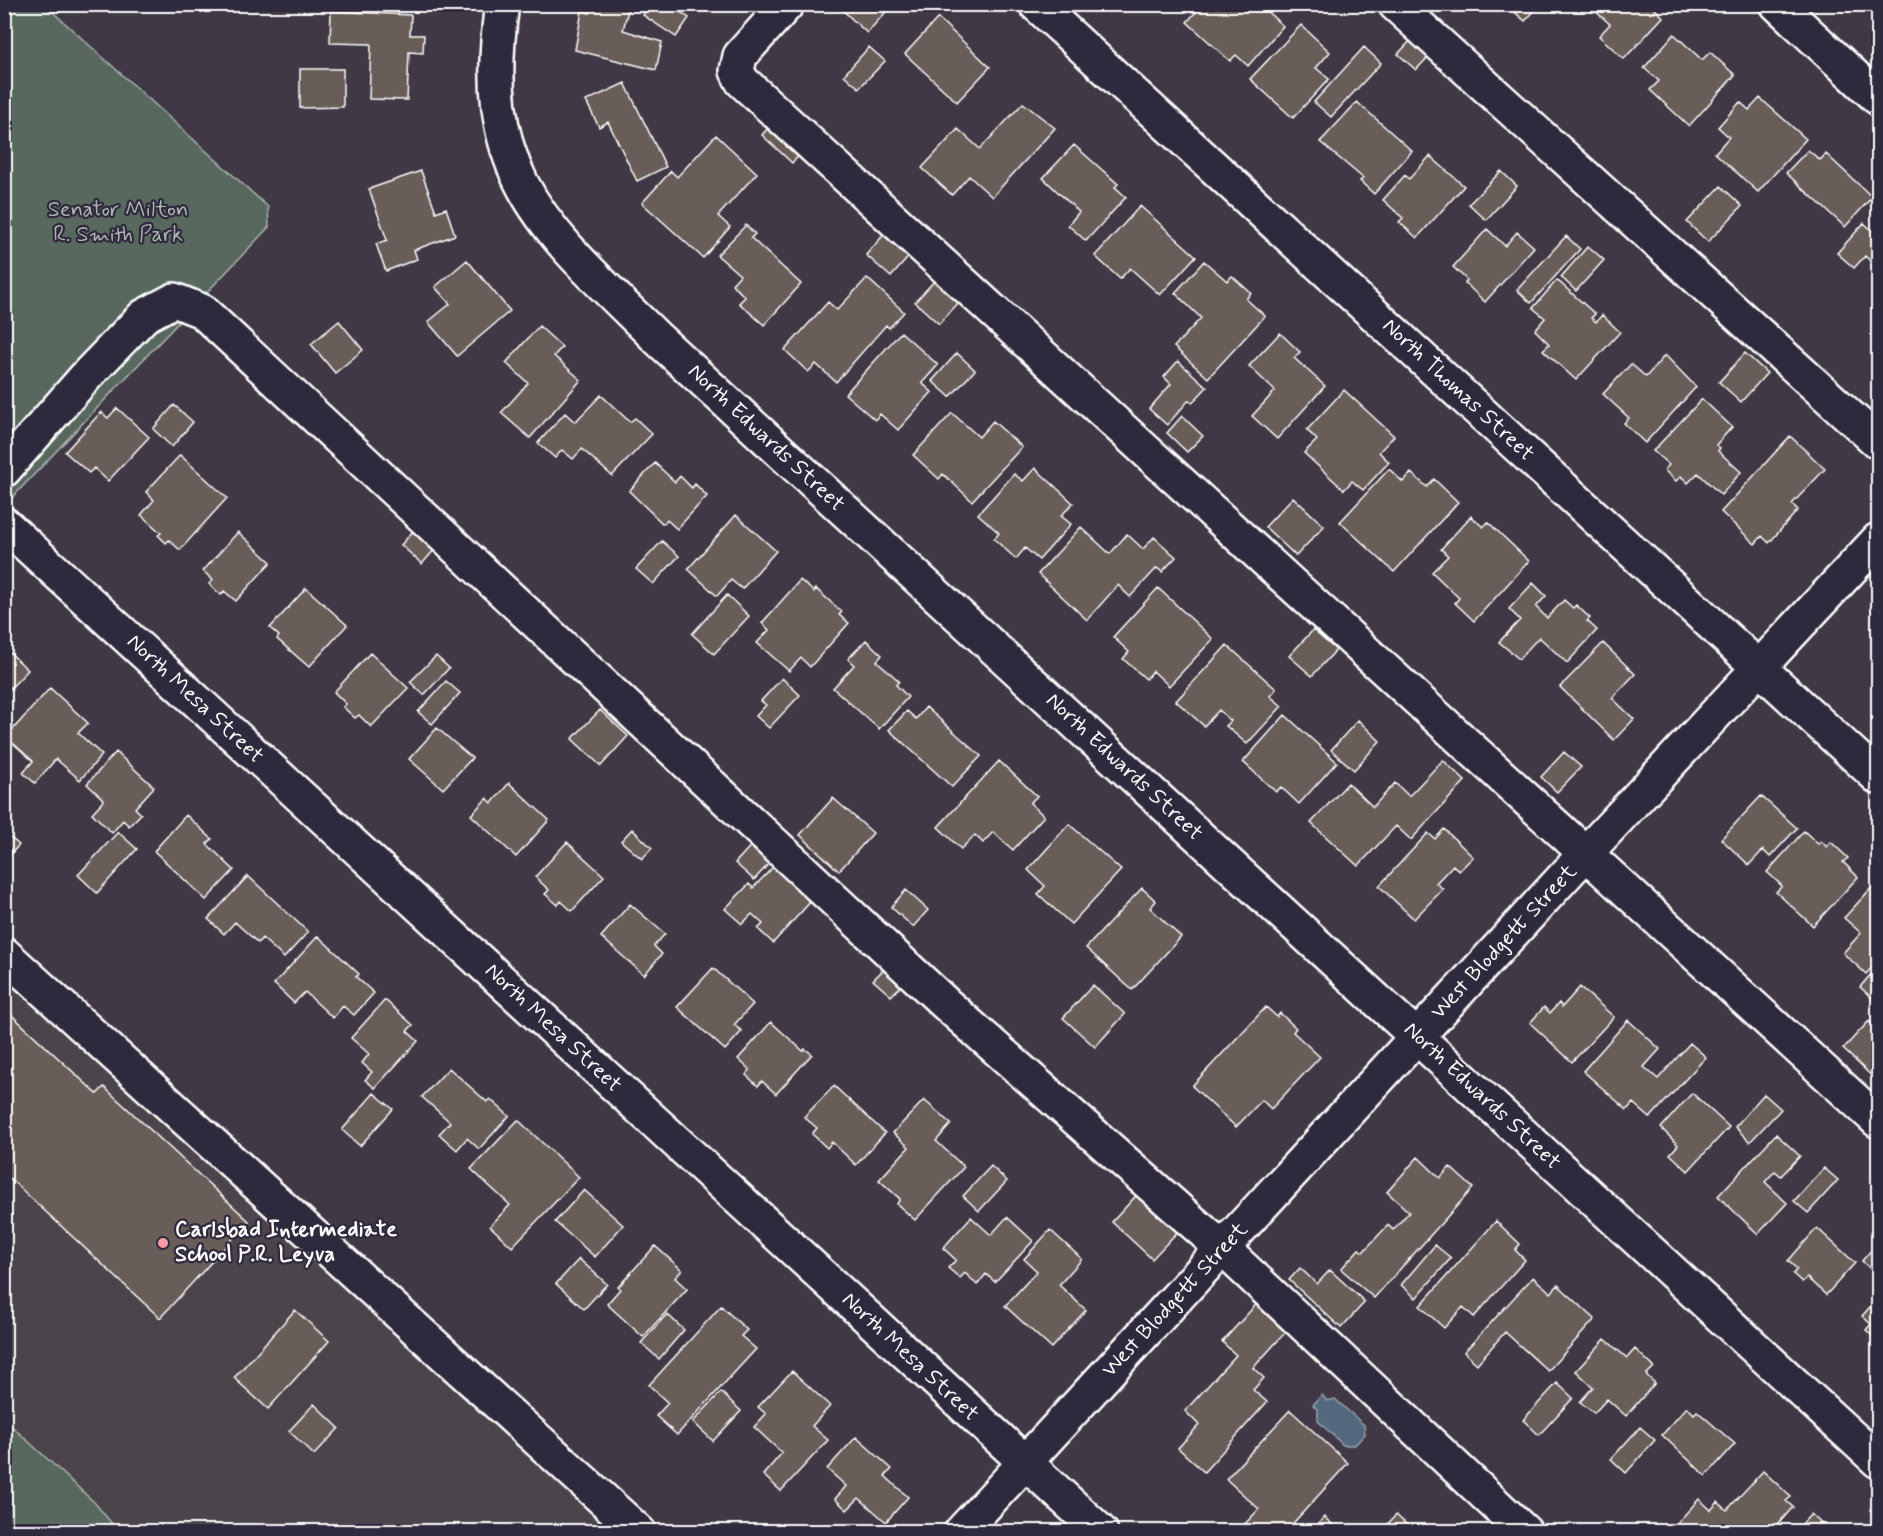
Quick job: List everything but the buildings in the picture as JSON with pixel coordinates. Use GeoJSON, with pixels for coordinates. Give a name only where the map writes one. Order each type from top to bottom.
{"type":"FeatureCollection","features":[{"type":"Feature","properties":{"kind":"street","name":"North Edwards Street"},"geometry":{"type":"LineString","coordinates":[[502,4],[496,54],[498,115],[511,162],[526,196],[562,245],[658,339],[1878,1461]]}},
{"type":"Feature","properties":{"kind":"street"},"geometry":{"type":"LineString","coordinates":[[787,4],[740,56],[737,71],[742,81],[1251,544],[1585,854],[1878,1121]]}},
{"type":"Feature","properties":{"kind":"street","name":"North Thomas Street"},"geometry":{"type":"LineString","coordinates":[[1036,4],[1878,777]]}},
{"type":"Feature","properties":{"kind":"street"},"geometry":{"type":"LineString","coordinates":[[1395,4],[1878,442]]}},
{"type":"Feature","properties":{"kind":"street"},"geometry":{"type":"LineString","coordinates":[[1777,4],[1878,98]]}},
{"type":"Feature","properties":{"kind":"street"},"geometry":{"type":"LineString","coordinates":[[4,470],[88,374],[144,316],[174,300],[202,311],[946,1004],[1223,1249],[1525,1532]]}},
{"type":"Feature","properties":{"kind":"street","name":"North Mesa Street"},"geometry":{"type":"LineString","coordinates":[[4,524],[1101,1532]]}},
{"type":"Feature","properties":{"kind":"street","name":"West Blodgett Street"},"geometry":{"type":"LineString","coordinates":[[961,1532],[1585,854],[1878,540]]}},
{"type":"Feature","properties":{"kind":"street"},"geometry":{"type":"LineString","coordinates":[[4,954],[639,1532]]}},
{"type":"Feature","properties":{"kind":"shaded area","name":"Carlsbad Intermediate School P.R. Leyva"},"geometry":{"type":"Polygon","coordinates":[[[5,954],[639,1531],[5,1531],[5,954]]]}},
{"type":"Feature","properties":{"kind":"green space","name":"Senator Milton R. Smith Park"},"geometry":{"type":"Polygon","coordinates":[[[5,5],[45,5],[268,207],[269,227],[5,505],[5,5]]]}},
{"type":"Feature","properties":{"kind":"green space"},"geometry":{"type":"Polygon","coordinates":[[[4,1419],[94,1502],[118,1531],[5,1531],[4,1419]]]}},
{"type":"Feature","properties":{"kind":"water"},"geometry":{"type":"Polygon","coordinates":[[[1322,1395],[1327,1401],[1335,1399],[1364,1425],[1365,1434],[1355,1445],[1343,1445],[1318,1421],[1318,1410],[1313,1405],[1322,1395]]]}},
{"type":"Feature","properties":{"kind":"place","name":"Carlsbad Intermediate School P.R. Leyva"},"geometry":{"type":"Point","coordinates":[163,1243]}}]}
